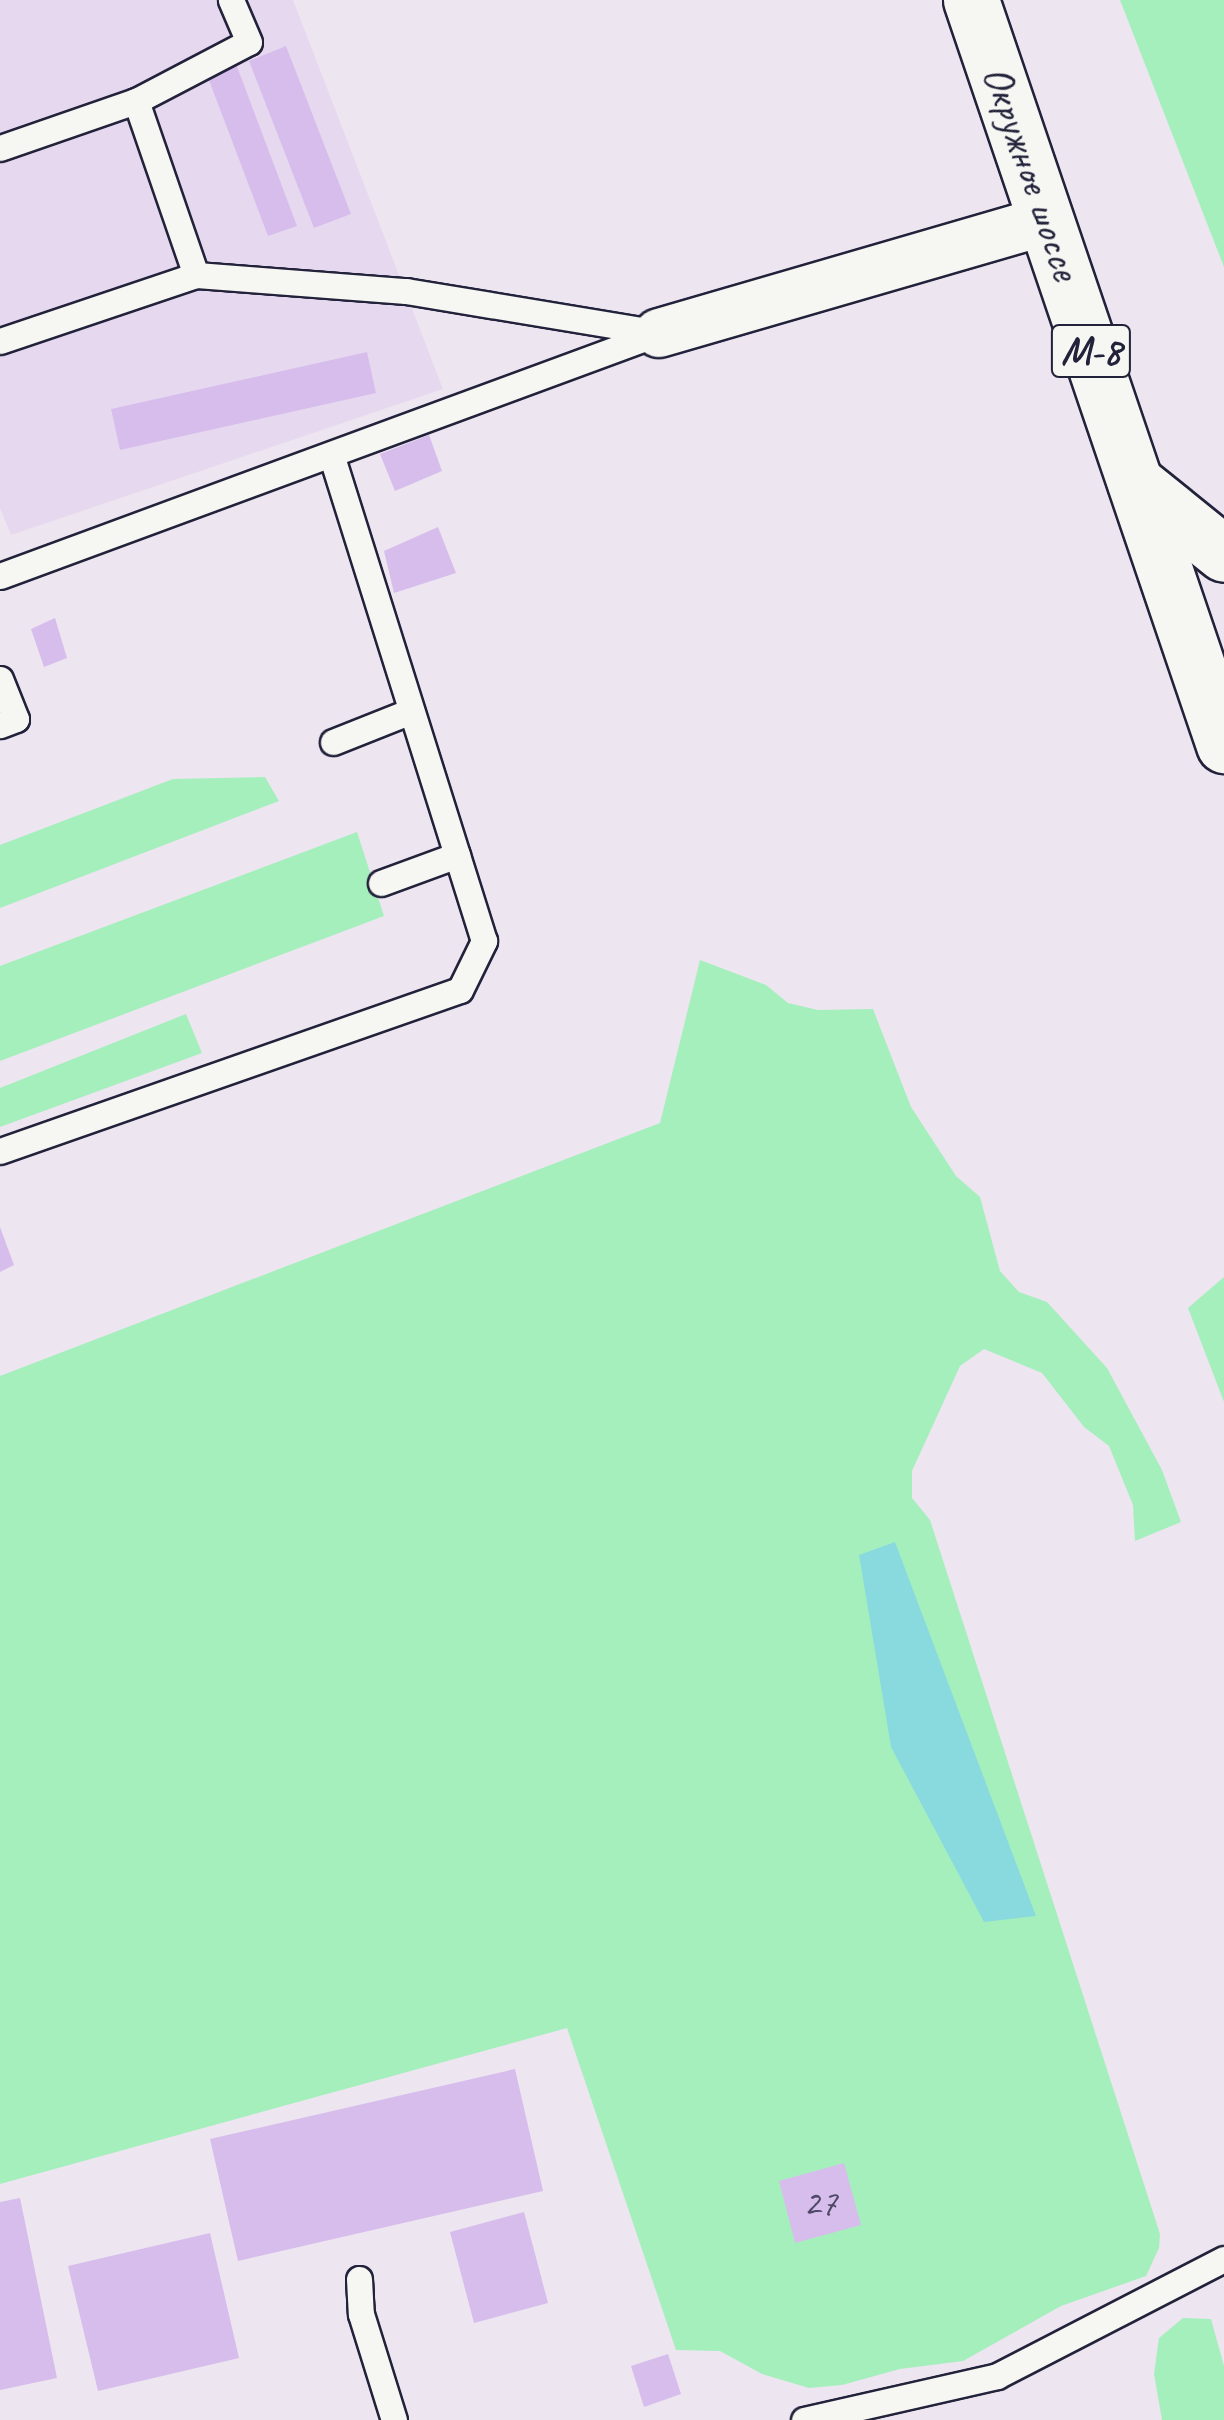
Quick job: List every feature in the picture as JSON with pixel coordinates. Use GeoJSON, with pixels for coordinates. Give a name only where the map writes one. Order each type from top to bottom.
{"type":"FeatureCollection","features":[{"type":"Feature","properties":{"kind":"main road","name":"Окружное шоссе"},"geometry":{"type":"LineString","coordinates":[[971,0],[1222,731]]}},
{"type":"Feature","properties":{"kind":"main road"},"geometry":{"type":"LineString","coordinates":[[1135,482],[1224,554]]}},
{"type":"Feature","properties":{"kind":"street"},"geometry":{"type":"LineString","coordinates":[[659,333],[1047,220]]}},
{"type":"Feature","properties":{"kind":"lane"},"geometry":{"type":"LineString","coordinates":[[0,148],[136,101],[250,42],[231,0]]}},
{"type":"Feature","properties":{"kind":"lane"},"geometry":{"type":"LineString","coordinates":[[136,101],[196,275]]}},
{"type":"Feature","properties":{"kind":"lane"},"geometry":{"type":"LineString","coordinates":[[0,340],[196,275],[406,292],[659,333]]}},
{"type":"Feature","properties":{"kind":"lane"},"geometry":{"type":"LineString","coordinates":[[0,576],[659,333]]}},
{"type":"Feature","properties":{"kind":"lane"},"geometry":{"type":"LineString","coordinates":[[0,1150],[460,990],[484,940],[331,454]]}},
{"type":"Feature","properties":{"kind":"lane"},"geometry":{"type":"LineString","coordinates":[[0,678],[16,718],[0,725]]}},
{"type":"Feature","properties":{"kind":"lane"},"geometry":{"type":"LineString","coordinates":[[332,742],[411,711]]}},
{"type":"Feature","properties":{"kind":"lane"},"geometry":{"type":"LineString","coordinates":[[381,883],[456,855]]}},
{"type":"Feature","properties":{"kind":"lane"},"geometry":{"type":"LineString","coordinates":[[804,2420],[997,2376],[1224,2259]]}},
{"type":"Feature","properties":{"kind":"lane"},"geometry":{"type":"LineString","coordinates":[[359,2279],[361,2314],[394,2420]]}},
{"type":"Feature","properties":{"kind":"shaded area"},"geometry":{"type":"Polygon","coordinates":[[[0,0],[293,0],[443,389],[11,535],[0,508],[0,0]]]}},
{"type":"Feature","properties":{"kind":"green space"},"geometry":{"type":"Polygon","coordinates":[[[1120,0],[1224,0],[1224,267],[1120,0]]]}},
{"type":"Feature","properties":{"kind":"green space"},"geometry":{"type":"Polygon","coordinates":[[[265,777],[279,801],[0,908],[0,845],[173,779],[265,777]]]}},
{"type":"Feature","properties":{"kind":"green space"},"geometry":{"type":"Polygon","coordinates":[[[357,832],[384,916],[0,1061],[0,966],[357,832]]]}},
{"type":"Feature","properties":{"kind":"green space"},"geometry":{"type":"Polygon","coordinates":[[[700,960],[766,985],[788,1003],[818,1010],[873,1009],[911,1107],[956,1176],[980,1197],[1000,1271],[1019,1292],[1047,1302],[1107,1368],[1162,1470],[1181,1522],[1135,1541],[1133,1505],[1109,1446],[1084,1427],[1042,1373],[984,1349],[960,1366],[912,1471],[912,1498],[930,1520],[1160,2234],[1159,2248],[1146,2276],[1061,2306],[963,2361],[809,2388],[762,2374],[720,2351],[676,2350],[567,2028],[0,2184],[0,1376],[660,1123],[700,960]]]}},
{"type":"Feature","properties":{"kind":"green space"},"geometry":{"type":"Polygon","coordinates":[[[186,1014],[202,1053],[0,1127],[0,1088],[186,1014]]]}},
{"type":"Feature","properties":{"kind":"green space"},"geometry":{"type":"Polygon","coordinates":[[[1224,1277],[1224,1402],[1188,1308],[1224,1277]]]}},
{"type":"Feature","properties":{"kind":"green space"},"geometry":{"type":"Polygon","coordinates":[[[1183,2318],[1211,2319],[1224,2366],[1224,2420],[1162,2420],[1154,2374],[1159,2338],[1183,2318]]]}},
{"type":"Feature","properties":{"kind":"water"},"geometry":{"type":"Polygon","coordinates":[[[895,1542],[1036,1916],[984,1922],[891,1747],[859,1555],[895,1542]]]}},
{"type":"Feature","properties":{"kind":"building"},"geometry":{"type":"Polygon","coordinates":[[[286,46],[351,214],[314,228],[249,61],[286,46]]]}},
{"type":"Feature","properties":{"kind":"building"},"geometry":{"type":"Polygon","coordinates":[[[236,64],[297,226],[268,236],[207,75],[236,64]]]}},
{"type":"Feature","properties":{"kind":"building"},"geometry":{"type":"Polygon","coordinates":[[[367,352],[376,393],[120,450],[111,409],[367,352]]]}},
{"type":"Feature","properties":{"kind":"building"},"geometry":{"type":"Polygon","coordinates":[[[429,435],[442,471],[395,491],[380,454],[429,435]]]}},
{"type":"Feature","properties":{"kind":"building"},"geometry":{"type":"Polygon","coordinates":[[[438,527],[456,573],[394,593],[384,551],[438,527]]]}},
{"type":"Feature","properties":{"kind":"building"},"geometry":{"type":"Polygon","coordinates":[[[55,618],[67,658],[44,667],[31,629],[55,618]]]}},
{"type":"Feature","properties":{"kind":"building"},"geometry":{"type":"Polygon","coordinates":[[[0,1227],[14,1265],[0,1272],[0,1227]]]}},
{"type":"Feature","properties":{"kind":"building"},"geometry":{"type":"Polygon","coordinates":[[[515,2069],[543,2191],[238,2261],[210,2139],[515,2069]]]}},
{"type":"Feature","properties":{"kind":"building"},"geometry":{"type":"Polygon","coordinates":[[[844,2163],[861,2225],[795,2243],[779,2181],[844,2163]]]}},
{"type":"Feature","properties":{"kind":"building"},"geometry":{"type":"Polygon","coordinates":[[[20,2198],[57,2378],[0,2390],[0,2202],[20,2198]]]}},
{"type":"Feature","properties":{"kind":"building"},"geometry":{"type":"Polygon","coordinates":[[[524,2212],[548,2303],[474,2323],[450,2232],[524,2212]]]}},
{"type":"Feature","properties":{"kind":"building"},"geometry":{"type":"Polygon","coordinates":[[[210,2233],[239,2358],[98,2391],[68,2266],[210,2233]]]}},
{"type":"Feature","properties":{"kind":"building"},"geometry":{"type":"Polygon","coordinates":[[[668,2354],[681,2394],[644,2407],[631,2366],[668,2354]]]}}]}
